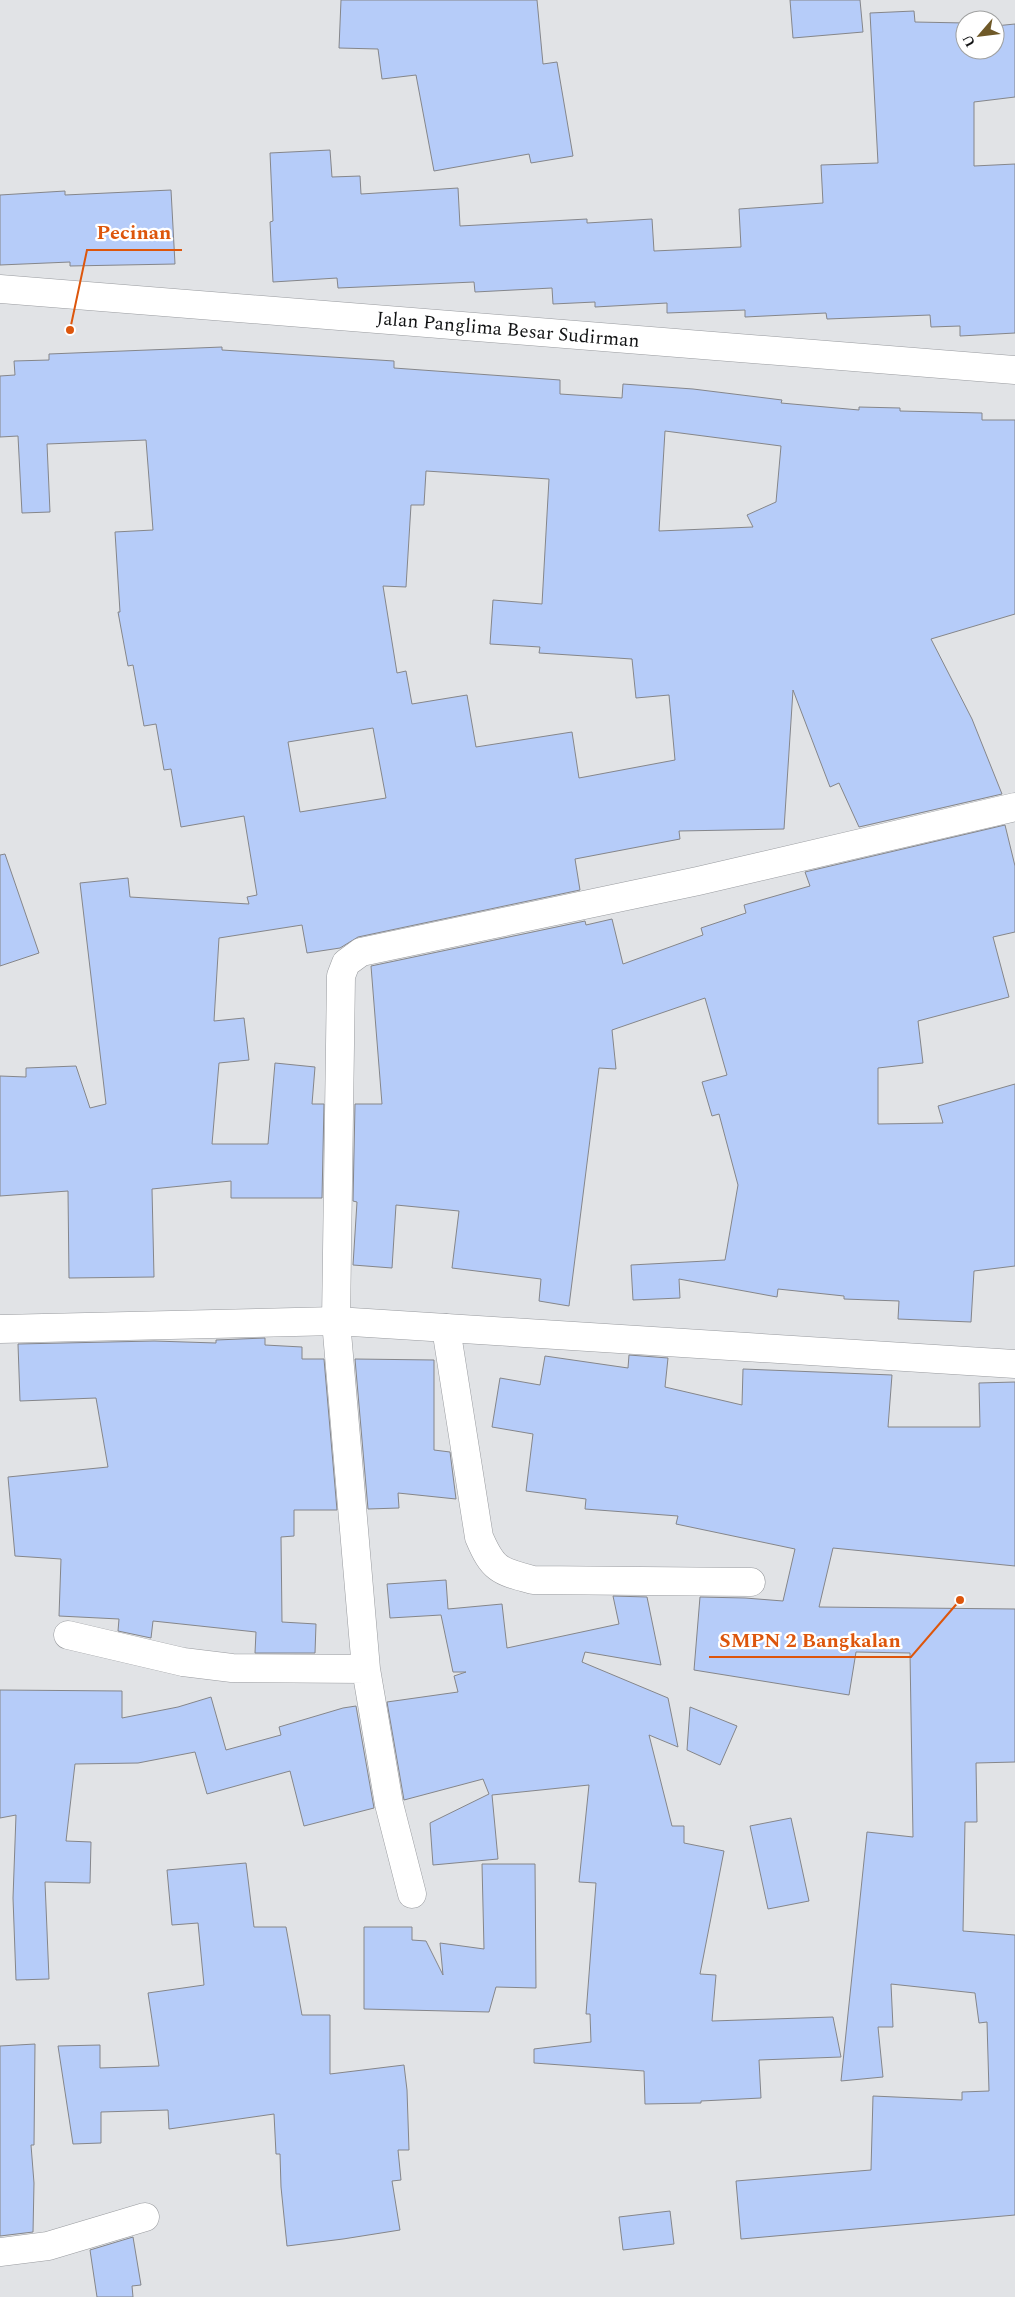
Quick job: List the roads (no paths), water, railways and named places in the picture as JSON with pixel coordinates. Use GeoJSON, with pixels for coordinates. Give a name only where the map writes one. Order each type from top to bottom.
{"type":"FeatureCollection","features":[{"type":"Feature","properties":{"kind":"street","name":"Jalan Panglima Besar Sudirman"},"geometry":{"type":"LineString","coordinates":[[0,289],[1015,370]]}},
{"type":"Feature","properties":{"kind":"street"},"geometry":{"type":"LineString","coordinates":[[412,1894],[389,1804],[366,1669],[336,1321],[341,976],[346,963],[361,952],[369,950],[698,881],[1015,807]]}},
{"type":"Feature","properties":{"kind":"street"},"geometry":{"type":"LineString","coordinates":[[0,1329],[336,1321],[1015,1364]]}},
{"type":"Feature","properties":{"kind":"street"},"geometry":{"type":"LineString","coordinates":[[446,1328],[479,1537],[488,1559],[503,1572],[533,1580],[751,1582]]}},
{"type":"Feature","properties":{"kind":"street"},"geometry":{"type":"LineString","coordinates":[[68,1635],[183,1662],[232,1668],[366,1669]]}},
{"type":"Feature","properties":{"kind":"street"},"geometry":{"type":"LineString","coordinates":[[0,2252],[48,2246],[145,2217]]}},
{"type":"Feature","properties":{"kind":"place","name":"Pecinan"},"geometry":{"type":"Point","coordinates":[70,330]}},
{"type":"Feature","properties":{"kind":"place","name":"SMPN 2 Bangkalan"},"geometry":{"type":"Point","coordinates":[960,1600]}}]}
